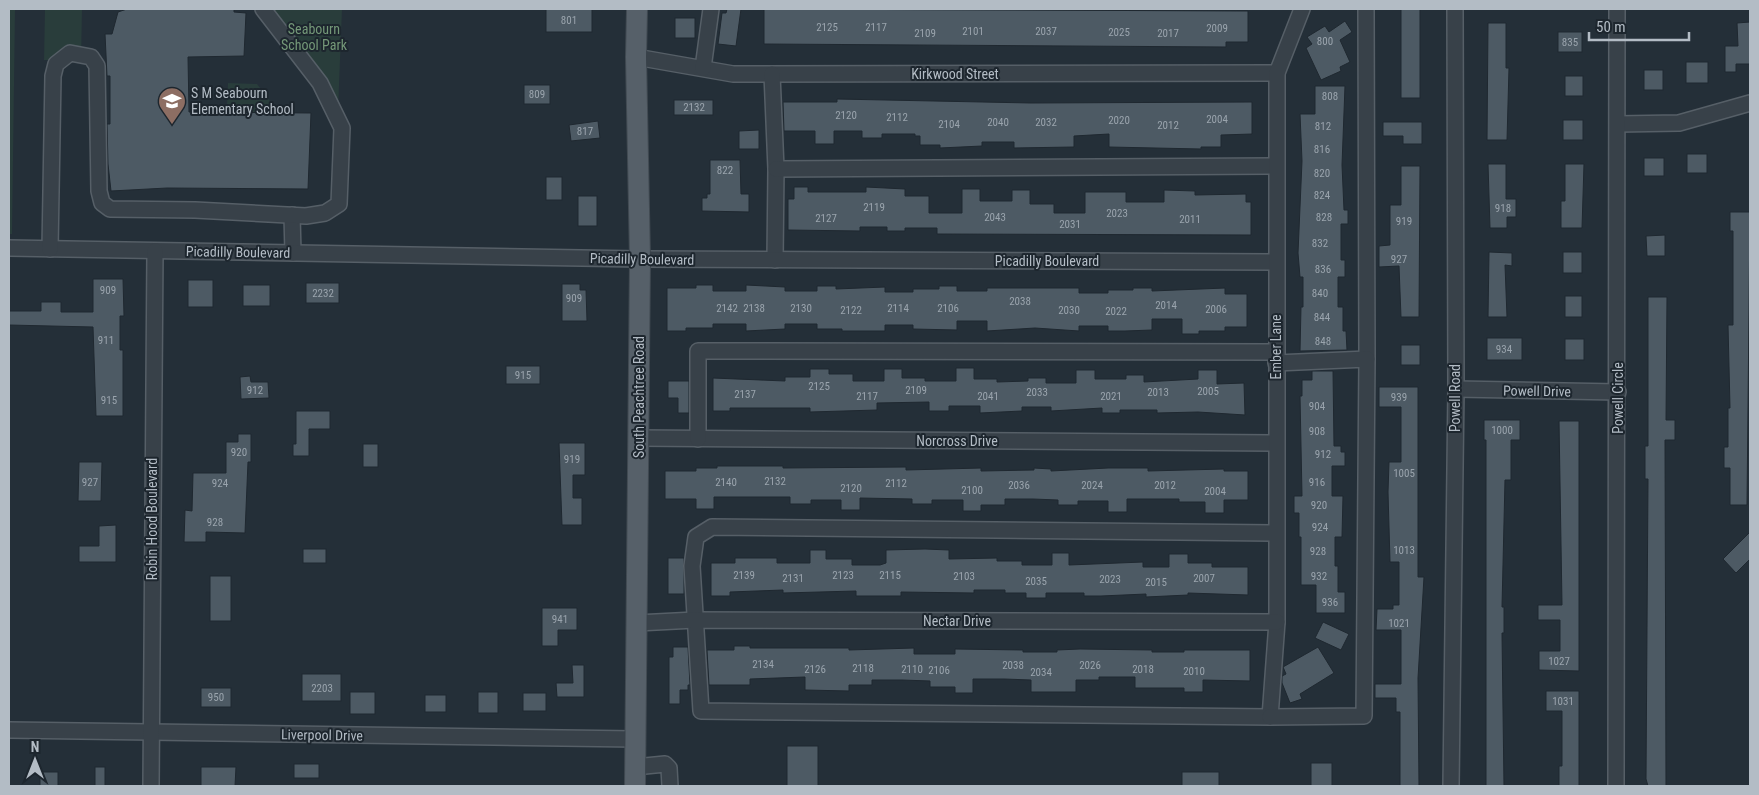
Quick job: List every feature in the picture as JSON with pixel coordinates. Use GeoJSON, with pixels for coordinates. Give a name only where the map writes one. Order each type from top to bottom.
{"type":"FeatureCollection","features":[{"type":"Feature","properties":{"kind":"main road","name":"South Peachtree Road"},"geometry":{"type":"LineString","coordinates":[[635,777],[640,259],[636,57],[637,9]]}},
{"type":"Feature","properties":{"kind":"street"},"geometry":{"type":"LineString","coordinates":[[50,249],[53,76],[56,64],[70,53],[91,56],[97,66],[99,191],[102,203],[110,209],[292,215],[325,213],[339,204],[342,183],[342,128],[320,83],[263,9]]}},
{"type":"Feature","properties":{"kind":"street"},"geometry":{"type":"LineString","coordinates":[[702,68],[711,9]]}},
{"type":"Feature","properties":{"kind":"street"},"geometry":{"type":"LineString","coordinates":[[1277,73],[1302,9]]}},
{"type":"Feature","properties":{"kind":"street"},"geometry":{"type":"LineString","coordinates":[[1276,533],[712,527],[696,537],[692,566],[701,711],[1270,717],[1364,716],[1367,359],[1366,9]]}},
{"type":"Feature","properties":{"kind":"street","name":"Powell Road"},"geometry":{"type":"LineString","coordinates":[[1451,786],[1456,389],[1455,9]]}},
{"type":"Feature","properties":{"kind":"street","name":"Powell Circle"},"geometry":{"type":"LineString","coordinates":[[1616,786],[1617,9]]}},
{"type":"Feature","properties":{"kind":"street","name":"Kirkwood Street"},"geometry":{"type":"LineString","coordinates":[[636,57],[733,74],[1277,73]]}},
{"type":"Feature","properties":{"kind":"street","name":"Ember Lane"},"geometry":{"type":"LineString","coordinates":[[1270,717],[1277,622],[1277,73]]}},
{"type":"Feature","properties":{"kind":"street"},"geometry":{"type":"LineString","coordinates":[[772,74],[776,169],[775,260]]}},
{"type":"Feature","properties":{"kind":"street"},"geometry":{"type":"LineString","coordinates":[[1618,124],[1679,123],[1750,103]]}},
{"type":"Feature","properties":{"kind":"street"},"geometry":{"type":"LineString","coordinates":[[776,169],[1276,166]]}},
{"type":"Feature","properties":{"kind":"street"},"geometry":{"type":"LineString","coordinates":[[292,215],[293,253]]}},
{"type":"Feature","properties":{"kind":"street","name":"Picadilly Boulevard"},"geometry":{"type":"LineString","coordinates":[[9,248],[640,259],[1276,262]]}},
{"type":"Feature","properties":{"kind":"street","name":"Robin Hood Boulevard"},"geometry":{"type":"LineString","coordinates":[[152,786],[150,733],[155,251]]}},
{"type":"Feature","properties":{"kind":"street"},"geometry":{"type":"LineString","coordinates":[[698,439],[698,352],[1367,359]]}},
{"type":"Feature","properties":{"kind":"street","name":"Powell Drive"},"geometry":{"type":"LineString","coordinates":[[1456,389],[1618,392]]}},
{"type":"Feature","properties":{"kind":"street","name":"Norcross Drive"},"geometry":{"type":"LineString","coordinates":[[638,438],[1276,443]]}},
{"type":"Feature","properties":{"kind":"street","name":"Nectar Drive"},"geometry":{"type":"LineString","coordinates":[[637,622],[695,620],[1277,622]]}},
{"type":"Feature","properties":{"kind":"street","name":"Liverpool Drive"},"geometry":{"type":"LineString","coordinates":[[9,730],[635,739]]}},
{"type":"Feature","properties":{"kind":"street"},"geometry":{"type":"LineString","coordinates":[[635,777],[665,764],[670,768],[670,786]]}},
{"type":"Feature","properties":{"kind":"green space"},"geometry":{"type":"Polygon","coordinates":[[[9,9],[15,9],[12,234],[9,234],[9,9]]]}},
{"type":"Feature","properties":{"kind":"green space"},"geometry":{"type":"Polygon","coordinates":[[[45,9],[82,9],[81,61],[44,60],[45,9]]]}},
{"type":"Feature","properties":{"kind":"green space","name":"Seabourn School Park"},"geometry":{"type":"Polygon","coordinates":[[[258,9],[342,9],[338,111],[258,9]]]}},
{"type":"Feature","properties":{"kind":"green space"},"geometry":{"type":"Polygon","coordinates":[[[228,83],[257,84],[293,131],[230,117],[227,104],[228,83]]]}},
{"type":"Feature","properties":{"kind":"building"},"geometry":{"type":"Polygon","coordinates":[[[127,9],[234,9],[234,12],[246,13],[244,56],[188,57],[189,112],[311,113],[308,189],[167,188],[111,191],[107,124],[110,124],[110,76],[107,76],[105,34],[112,34],[118,12],[127,9]]]}},
{"type":"Feature","properties":{"kind":"building"},"geometry":{"type":"Polygon","coordinates":[[[546,9],[592,9],[592,32],[546,32],[546,9]]]}},
{"type":"Feature","properties":{"kind":"building"},"geometry":{"type":"Polygon","coordinates":[[[727,9],[741,9],[736,46],[718,44],[722,13],[726,13],[727,9]]]}},
{"type":"Feature","properties":{"kind":"building"},"geometry":{"type":"Polygon","coordinates":[[[764,9],[1248,11],[1248,42],[1226,42],[1226,47],[764,44],[764,9]]]}},
{"type":"Feature","properties":{"kind":"building"},"geometry":{"type":"Polygon","coordinates":[[[1401,9],[1420,9],[1420,98],[1401,98],[1401,9]]]}},
{"type":"Feature","properties":{"kind":"building"},"geometry":{"type":"Polygon","coordinates":[[[675,18],[695,18],[695,38],[675,38],[675,18]]]}},
{"type":"Feature","properties":{"kind":"building"},"geometry":{"type":"Polygon","coordinates":[[[1345,21],[1352,32],[1340,40],[1350,62],[1340,67],[1341,71],[1321,80],[1306,48],[1312,44],[1307,37],[1325,26],[1329,32],[1345,21]]]}},
{"type":"Feature","properties":{"kind":"building"},"geometry":{"type":"Polygon","coordinates":[[[1750,22],[1750,64],[1736,64],[1736,72],[1725,72],[1725,46],[1738,46],[1737,23],[1750,22]]]}},
{"type":"Feature","properties":{"kind":"building"},"geometry":{"type":"Polygon","coordinates":[[[1488,23],[1506,23],[1506,68],[1509,68],[1507,140],[1487,140],[1488,23]]]}},
{"type":"Feature","properties":{"kind":"building"},"geometry":{"type":"Polygon","coordinates":[[[1558,32],[1582,32],[1582,52],[1558,52],[1558,32]]]}},
{"type":"Feature","properties":{"kind":"building"},"geometry":{"type":"Polygon","coordinates":[[[1686,62],[1708,62],[1708,83],[1686,83],[1686,62]]]}},
{"type":"Feature","properties":{"kind":"building"},"geometry":{"type":"Polygon","coordinates":[[[1644,70],[1663,70],[1663,90],[1644,90],[1644,70]]]}},
{"type":"Feature","properties":{"kind":"building"},"geometry":{"type":"Polygon","coordinates":[[[1565,76],[1583,76],[1583,96],[1565,96],[1565,76]]]}},
{"type":"Feature","properties":{"kind":"building"},"geometry":{"type":"Polygon","coordinates":[[[524,85],[550,85],[550,104],[524,104],[524,85]]]}},
{"type":"Feature","properties":{"kind":"building"},"geometry":{"type":"Polygon","coordinates":[[[1315,86],[1345,86],[1342,165],[1344,210],[1348,210],[1348,224],[1341,224],[1341,260],[1345,260],[1345,277],[1338,277],[1338,307],[1343,307],[1343,331],[1346,331],[1347,350],[1300,351],[1303,277],[1300,277],[1298,253],[1302,161],[1300,114],[1315,114],[1315,86]]]}},
{"type":"Feature","properties":{"kind":"building"},"geometry":{"type":"Polygon","coordinates":[[[837,99],[1031,103],[1252,102],[1252,134],[1221,135],[1221,147],[1201,147],[1201,149],[1109,147],[1109,134],[1074,136],[1074,147],[1014,148],[1014,142],[982,142],[982,146],[940,148],[940,145],[920,145],[920,136],[915,136],[915,134],[882,134],[882,138],[862,138],[862,131],[834,131],[834,144],[815,144],[815,131],[784,131],[783,102],[837,102],[837,99]]]}},
{"type":"Feature","properties":{"kind":"building"},"geometry":{"type":"Polygon","coordinates":[[[674,100],[713,100],[713,115],[674,115],[674,100]]]}},
{"type":"Feature","properties":{"kind":"building"},"geometry":{"type":"Polygon","coordinates":[[[1563,120],[1583,120],[1583,140],[1563,140],[1563,120]]]}},
{"type":"Feature","properties":{"kind":"building"},"geometry":{"type":"Polygon","coordinates":[[[598,121],[600,138],[571,141],[569,125],[598,121]]]}},
{"type":"Feature","properties":{"kind":"building"},"geometry":{"type":"Polygon","coordinates":[[[1383,122],[1422,122],[1422,144],[1403,144],[1403,136],[1383,136],[1383,122]]]}},
{"type":"Feature","properties":{"kind":"building"},"geometry":{"type":"Polygon","coordinates":[[[759,130],[759,149],[739,149],[739,131],[759,130]]]}},
{"type":"Feature","properties":{"kind":"building"},"geometry":{"type":"Polygon","coordinates":[[[1687,154],[1707,154],[1707,173],[1687,173],[1687,154]]]}},
{"type":"Feature","properties":{"kind":"building"},"geometry":{"type":"Polygon","coordinates":[[[1644,158],[1664,158],[1664,176],[1644,176],[1644,158]]]}},
{"type":"Feature","properties":{"kind":"building"},"geometry":{"type":"Polygon","coordinates":[[[710,160],[740,160],[741,194],[749,194],[749,212],[702,211],[702,198],[707,198],[707,194],[710,194],[710,160]]]}},
{"type":"Feature","properties":{"kind":"building"},"geometry":{"type":"Polygon","coordinates":[[[1488,164],[1506,164],[1506,199],[1516,199],[1516,217],[1507,217],[1507,228],[1490,228],[1488,164]]]}},
{"type":"Feature","properties":{"kind":"building"},"geometry":{"type":"Polygon","coordinates":[[[1565,164],[1584,164],[1582,228],[1561,228],[1561,201],[1565,201],[1565,164]]]}},
{"type":"Feature","properties":{"kind":"building"},"geometry":{"type":"Polygon","coordinates":[[[1401,166],[1420,166],[1419,317],[1401,317],[1399,266],[1379,267],[1379,246],[1390,245],[1390,205],[1401,205],[1401,166]]]}},
{"type":"Feature","properties":{"kind":"building"},"geometry":{"type":"Polygon","coordinates":[[[546,177],[562,177],[562,200],[546,200],[546,177]]]}},
{"type":"Feature","properties":{"kind":"building"},"geometry":{"type":"Polygon","coordinates":[[[794,187],[808,187],[808,192],[866,192],[866,187],[905,189],[905,196],[929,196],[929,213],[962,213],[962,189],[980,189],[980,201],[1012,201],[1012,190],[1030,190],[1030,204],[1054,204],[1054,213],[1085,213],[1085,192],[1126,192],[1126,202],[1164,202],[1164,190],[1195,191],[1195,195],[1246,194],[1246,202],[1251,202],[1251,235],[937,234],[937,228],[905,228],[905,231],[887,231],[887,227],[860,227],[860,231],[788,230],[788,199],[794,199],[794,187]]]}},
{"type":"Feature","properties":{"kind":"building"},"geometry":{"type":"Polygon","coordinates":[[[578,196],[597,196],[597,226],[578,226],[578,196]]]}},
{"type":"Feature","properties":{"kind":"building"},"geometry":{"type":"Polygon","coordinates":[[[1730,212],[1750,212],[1747,505],[1730,505],[1730,468],[1724,468],[1724,447],[1728,447],[1728,408],[1730,408],[1728,325],[1733,325],[1733,231],[1730,231],[1730,212]]]}},
{"type":"Feature","properties":{"kind":"building"},"geometry":{"type":"Polygon","coordinates":[[[1665,235],[1665,256],[1647,256],[1646,236],[1665,235]]]}},
{"type":"Feature","properties":{"kind":"building"},"geometry":{"type":"Polygon","coordinates":[[[1489,252],[1512,253],[1512,266],[1505,265],[1507,317],[1488,317],[1489,252]]]}},
{"type":"Feature","properties":{"kind":"building"},"geometry":{"type":"Polygon","coordinates":[[[1563,252],[1582,252],[1582,273],[1563,273],[1563,252]]]}},
{"type":"Feature","properties":{"kind":"building"},"geometry":{"type":"Polygon","coordinates":[[[93,279],[123,279],[124,316],[120,316],[120,350],[123,350],[123,416],[96,416],[93,327],[9,325],[9,311],[41,311],[41,302],[61,302],[61,312],[93,312],[93,279]]]}},
{"type":"Feature","properties":{"kind":"building"},"geometry":{"type":"Polygon","coordinates":[[[188,280],[213,280],[213,307],[188,307],[188,280]]]}},
{"type":"Feature","properties":{"kind":"building"},"geometry":{"type":"Polygon","coordinates":[[[306,283],[339,283],[339,303],[306,303],[306,283]]]}},
{"type":"Feature","properties":{"kind":"building"},"geometry":{"type":"Polygon","coordinates":[[[562,284],[580,284],[580,290],[586,290],[587,321],[562,321],[562,284]]]}},
{"type":"Feature","properties":{"kind":"building"},"geometry":{"type":"Polygon","coordinates":[[[243,285],[270,285],[270,306],[243,306],[243,285]]]}},
{"type":"Feature","properties":{"kind":"building"},"geometry":{"type":"Polygon","coordinates":[[[696,285],[713,285],[713,291],[746,291],[746,285],[785,287],[785,291],[817,291],[817,286],[836,286],[836,289],[885,287],[885,292],[913,292],[913,289],[939,289],[939,286],[957,286],[957,291],[987,291],[987,288],[1079,288],[1079,293],[1108,293],[1108,290],[1133,290],[1133,288],[1152,288],[1152,291],[1225,288],[1225,294],[1247,294],[1247,327],[1225,327],[1225,331],[1199,331],[1199,334],[1182,334],[1182,319],[1152,319],[1152,330],[1125,331],[1108,331],[1108,326],[1079,326],[1079,331],[1035,328],[987,331],[987,321],[957,321],[957,330],[913,329],[913,325],[885,325],[885,331],[842,331],[842,329],[817,329],[817,324],[785,324],[785,329],[746,331],[746,324],[713,324],[713,328],[686,328],[686,331],[667,331],[667,288],[696,288],[696,285]]]}},
{"type":"Feature","properties":{"kind":"building"},"geometry":{"type":"Polygon","coordinates":[[[1565,296],[1582,296],[1582,317],[1565,317],[1565,296]]]}},
{"type":"Feature","properties":{"kind":"building"},"geometry":{"type":"Polygon","coordinates":[[[1648,297],[1667,297],[1666,420],[1675,420],[1675,440],[1665,440],[1666,786],[1648,786],[1646,779],[1648,479],[1645,479],[1645,446],[1648,446],[1648,297]]]}},
{"type":"Feature","properties":{"kind":"building"},"geometry":{"type":"Polygon","coordinates":[[[1487,338],[1522,338],[1522,360],[1487,360],[1487,338]]]}},
{"type":"Feature","properties":{"kind":"building"},"geometry":{"type":"Polygon","coordinates":[[[1565,339],[1584,339],[1584,360],[1565,360],[1565,339]]]}},
{"type":"Feature","properties":{"kind":"building"},"geometry":{"type":"Polygon","coordinates":[[[1401,345],[1420,345],[1420,365],[1401,365],[1401,345]]]}},
{"type":"Feature","properties":{"kind":"building"},"geometry":{"type":"Polygon","coordinates":[[[506,366],[540,366],[540,384],[506,384],[506,366]]]}},
{"type":"Feature","properties":{"kind":"building"},"geometry":{"type":"Polygon","coordinates":[[[956,368],[974,368],[974,379],[997,379],[997,382],[1028,381],[1028,378],[1046,378],[1046,383],[1076,383],[1076,370],[1095,370],[1095,379],[1126,379],[1126,375],[1144,375],[1144,382],[1198,379],[1198,370],[1217,370],[1217,384],[1244,383],[1245,415],[1198,412],[1157,413],[1157,410],[1120,410],[1120,413],[1102,413],[1102,408],[1051,411],[1051,407],[1022,407],[1022,411],[980,413],[980,406],[949,406],[949,411],[929,411],[929,402],[877,403],[877,410],[810,412],[810,408],[730,408],[730,411],[713,411],[713,378],[785,381],[785,377],[810,377],[810,369],[829,369],[829,374],[853,374],[853,381],[884,381],[884,369],[902,369],[902,378],[925,378],[925,381],[956,381],[956,368]]]}},
{"type":"Feature","properties":{"kind":"building"},"geometry":{"type":"Polygon","coordinates":[[[1312,371],[1333,371],[1334,446],[1341,446],[1341,452],[1345,452],[1345,466],[1332,466],[1332,496],[1343,496],[1342,537],[1335,537],[1335,566],[1338,566],[1338,592],[1345,592],[1345,613],[1316,613],[1316,585],[1301,585],[1301,537],[1299,537],[1299,513],[1294,513],[1294,496],[1302,496],[1300,396],[1302,396],[1302,380],[1312,380],[1312,371]]]}},
{"type":"Feature","properties":{"kind":"building"},"geometry":{"type":"Polygon","coordinates":[[[250,376],[251,382],[268,382],[269,398],[241,399],[240,377],[250,376]]]}},
{"type":"Feature","properties":{"kind":"building"},"geometry":{"type":"Polygon","coordinates":[[[668,381],[689,381],[689,413],[678,413],[678,398],[668,398],[668,381]]]}},
{"type":"Feature","properties":{"kind":"building"},"geometry":{"type":"Polygon","coordinates":[[[1379,387],[1418,387],[1418,577],[1424,577],[1418,678],[1419,786],[1400,786],[1400,712],[1396,712],[1396,698],[1375,698],[1375,684],[1401,684],[1401,630],[1376,630],[1377,609],[1393,609],[1393,605],[1399,605],[1399,562],[1390,562],[1388,492],[1389,462],[1401,462],[1401,407],[1379,407],[1379,387]]]}},
{"type":"Feature","properties":{"kind":"building"},"geometry":{"type":"Polygon","coordinates":[[[296,411],[330,411],[330,429],[309,429],[309,456],[293,456],[293,444],[296,444],[296,411]]]}},
{"type":"Feature","properties":{"kind":"building"},"geometry":{"type":"Polygon","coordinates":[[[1484,420],[1520,420],[1520,440],[1511,440],[1511,480],[1505,480],[1502,607],[1504,607],[1504,633],[1502,633],[1504,786],[1486,786],[1486,440],[1484,440],[1484,420]]]}},
{"type":"Feature","properties":{"kind":"building"},"geometry":{"type":"Polygon","coordinates":[[[1559,421],[1579,421],[1579,671],[1539,670],[1539,651],[1560,651],[1560,620],[1538,620],[1538,605],[1562,605],[1559,421]]]}},
{"type":"Feature","properties":{"kind":"building"},"geometry":{"type":"Polygon","coordinates":[[[238,434],[251,434],[251,462],[248,462],[245,533],[206,532],[206,542],[184,542],[185,510],[192,511],[193,473],[226,473],[226,442],[238,442],[238,434]]]}},
{"type":"Feature","properties":{"kind":"building"},"geometry":{"type":"Polygon","coordinates":[[[559,443],[585,443],[585,475],[573,475],[573,498],[582,498],[582,525],[562,525],[559,443]]]}},
{"type":"Feature","properties":{"kind":"building"},"geometry":{"type":"Polygon","coordinates":[[[363,444],[378,444],[378,467],[363,467],[363,444]]]}},
{"type":"Feature","properties":{"kind":"building"},"geometry":{"type":"Polygon","coordinates":[[[79,462],[102,462],[101,501],[78,501],[79,462]]]}},
{"type":"Feature","properties":{"kind":"building"},"geometry":{"type":"Polygon","coordinates":[[[717,466],[783,466],[783,468],[906,467],[906,470],[981,468],[981,471],[1034,470],[1034,468],[1051,469],[1051,471],[1108,468],[1148,468],[1148,471],[1224,469],[1224,471],[1248,471],[1248,500],[1224,500],[1224,513],[1205,513],[1205,502],[1179,502],[1179,499],[1127,499],[1127,512],[1108,512],[1108,501],[1078,501],[1078,505],[1058,505],[1058,500],[1005,499],[1005,505],[981,505],[981,511],[963,511],[963,500],[932,500],[932,504],[912,504],[912,499],[860,498],[860,510],[841,510],[841,500],[811,500],[811,504],[790,504],[790,497],[714,497],[714,509],[696,509],[696,499],[665,499],[665,471],[696,471],[696,468],[717,468],[717,466]]]}},
{"type":"Feature","properties":{"kind":"building"},"geometry":{"type":"Polygon","coordinates":[[[116,525],[116,562],[79,562],[79,546],[99,546],[99,526],[116,525]]]}},
{"type":"Feature","properties":{"kind":"building"},"geometry":{"type":"Polygon","coordinates":[[[1750,532],[1750,559],[1736,573],[1723,559],[1750,532]]]}},
{"type":"Feature","properties":{"kind":"building"},"geometry":{"type":"Polygon","coordinates":[[[303,549],[326,549],[326,563],[303,563],[303,549]]]}},
{"type":"Feature","properties":{"kind":"building"},"geometry":{"type":"Polygon","coordinates":[[[810,550],[826,550],[826,559],[852,559],[852,565],[880,565],[886,563],[886,550],[949,550],[949,559],[997,558],[997,561],[1022,561],[1022,565],[1052,565],[1052,553],[1069,553],[1069,565],[1143,562],[1143,567],[1169,567],[1169,554],[1188,554],[1188,563],[1212,563],[1212,567],[1248,567],[1248,595],[1188,593],[1188,595],[1146,597],[1146,594],[1084,596],[1084,593],[1046,593],[1046,598],[1026,598],[1026,593],[1005,593],[1005,590],[974,590],[974,593],[901,592],[901,596],[856,596],[856,591],[783,593],[783,590],[730,592],[730,596],[711,596],[711,563],[735,563],[735,558],[777,558],[777,563],[810,563],[810,550]]]}},
{"type":"Feature","properties":{"kind":"building"},"geometry":{"type":"Polygon","coordinates":[[[668,558],[684,558],[684,594],[668,594],[668,558]]]}},
{"type":"Feature","properties":{"kind":"building"},"geometry":{"type":"Polygon","coordinates":[[[210,576],[231,576],[231,621],[210,621],[210,576]]]}},
{"type":"Feature","properties":{"kind":"building"},"geometry":{"type":"Polygon","coordinates":[[[542,608],[577,608],[577,630],[558,630],[558,646],[542,646],[542,608]]]}},
{"type":"Feature","properties":{"kind":"building"},"geometry":{"type":"Polygon","coordinates":[[[1323,622],[1349,634],[1341,650],[1315,638],[1323,622]]]}},
{"type":"Feature","properties":{"kind":"building"},"geometry":{"type":"Polygon","coordinates":[[[734,646],[750,646],[750,648],[849,648],[849,650],[914,648],[914,654],[955,654],[955,649],[1023,650],[1023,652],[1057,652],[1057,650],[1080,649],[1152,650],[1152,652],[1250,650],[1250,681],[1203,680],[1203,692],[1184,692],[1184,688],[1135,688],[1135,677],[1099,677],[1099,680],[1076,680],[1076,692],[1031,692],[1031,680],[1004,679],[973,679],[973,693],[955,693],[955,687],[930,687],[930,681],[902,680],[872,680],[872,685],[849,685],[849,691],[805,690],[805,677],[750,679],[750,685],[709,685],[707,650],[734,650],[734,646]]]}},
{"type":"Feature","properties":{"kind":"building"},"geometry":{"type":"Polygon","coordinates":[[[673,647],[688,647],[690,685],[688,685],[688,690],[680,690],[680,704],[669,704],[669,657],[673,657],[673,647]]]}},
{"type":"Feature","properties":{"kind":"building"},"geometry":{"type":"Polygon","coordinates":[[[1318,647],[1334,673],[1300,694],[1302,699],[1290,703],[1282,683],[1282,676],[1286,674],[1283,667],[1318,647]]]}},
{"type":"Feature","properties":{"kind":"building"},"geometry":{"type":"Polygon","coordinates":[[[572,665],[584,665],[584,697],[557,697],[556,683],[573,683],[572,665]]]}},
{"type":"Feature","properties":{"kind":"building"},"geometry":{"type":"Polygon","coordinates":[[[302,674],[341,674],[341,701],[302,701],[302,674]]]}},
{"type":"Feature","properties":{"kind":"building"},"geometry":{"type":"Polygon","coordinates":[[[201,688],[231,688],[231,707],[201,707],[201,688]]]}},
{"type":"Feature","properties":{"kind":"building"},"geometry":{"type":"Polygon","coordinates":[[[1546,691],[1579,691],[1579,786],[1559,786],[1559,766],[1562,766],[1562,711],[1546,711],[1546,691]]]}},
{"type":"Feature","properties":{"kind":"building"},"geometry":{"type":"Polygon","coordinates":[[[350,692],[375,692],[375,714],[350,714],[350,692]]]}},
{"type":"Feature","properties":{"kind":"building"},"geometry":{"type":"Polygon","coordinates":[[[478,692],[498,692],[498,713],[478,713],[478,692]]]}},
{"type":"Feature","properties":{"kind":"building"},"geometry":{"type":"Polygon","coordinates":[[[523,693],[546,693],[546,711],[523,711],[523,693]]]}},
{"type":"Feature","properties":{"kind":"building"},"geometry":{"type":"Polygon","coordinates":[[[425,695],[446,695],[446,712],[425,712],[425,695]]]}},
{"type":"Feature","properties":{"kind":"building"},"geometry":{"type":"Polygon","coordinates":[[[787,746],[818,746],[818,786],[787,786],[787,746]]]}},
{"type":"Feature","properties":{"kind":"building"},"geometry":{"type":"Polygon","coordinates":[[[1311,763],[1332,763],[1332,786],[1311,786],[1311,763]]]}},
{"type":"Feature","properties":{"kind":"building"},"geometry":{"type":"Polygon","coordinates":[[[294,764],[319,764],[319,778],[294,778],[294,764]]]}},
{"type":"Feature","properties":{"kind":"building"},"geometry":{"type":"Polygon","coordinates":[[[95,767],[105,767],[105,786],[95,786],[95,767]]]}},
{"type":"Feature","properties":{"kind":"building"},"geometry":{"type":"Polygon","coordinates":[[[201,767],[236,767],[235,786],[201,786],[201,767]]]}},
{"type":"Feature","properties":{"kind":"building"},"geometry":{"type":"Polygon","coordinates":[[[40,772],[58,772],[58,786],[40,786],[40,772]]]}},
{"type":"Feature","properties":{"kind":"building"},"geometry":{"type":"Polygon","coordinates":[[[1182,772],[1219,772],[1219,786],[1182,786],[1182,772]]]}},
{"type":"Feature","properties":{"kind":"place","name":"S M Seabourn Elementary School"},"geometry":{"type":"Point","coordinates":[172,125]}}]}
